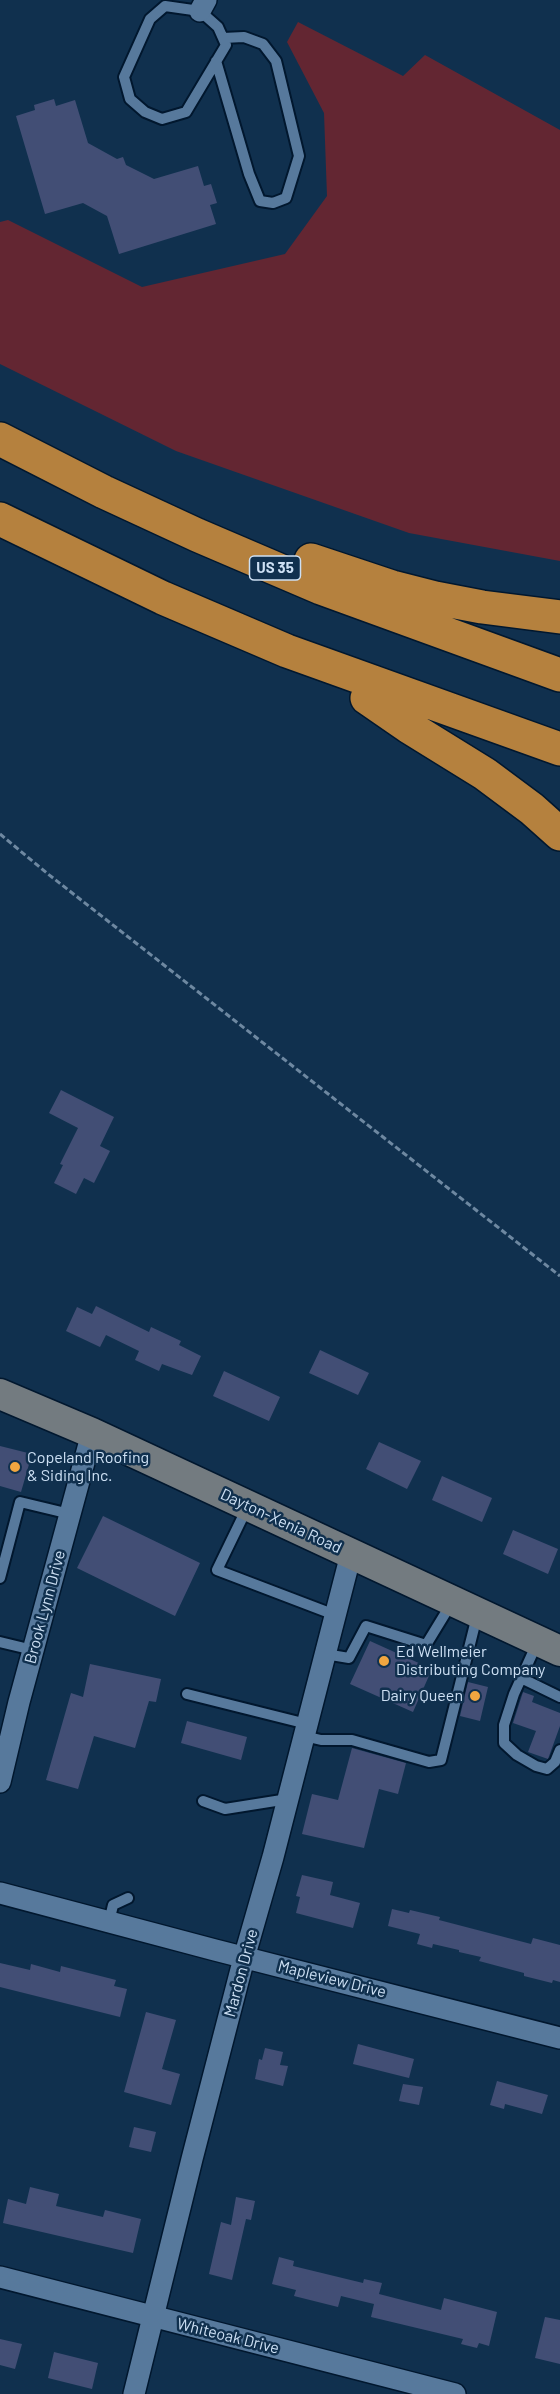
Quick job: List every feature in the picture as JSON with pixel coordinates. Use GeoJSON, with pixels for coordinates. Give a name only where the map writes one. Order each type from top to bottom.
{"type":"FeatureCollection","features":[{"type":"Feature","properties":{"kind":"highway"},"geometry":{"type":"LineString","coordinates":[[0,418],[90,466],[322,564],[392,587],[435,598],[482,607],[560,617]]}},
{"type":"Feature","properties":{"kind":"highway","name":"US 35"},"geometry":{"type":"LineString","coordinates":[[0,439],[104,492],[207,540],[376,609],[560,675]]}},
{"type":"Feature","properties":{"kind":"highway"},"geometry":{"type":"LineString","coordinates":[[0,519],[163,598],[286,651],[560,749]]}},
{"type":"Feature","properties":{"kind":"highway"},"geometry":{"type":"LineString","coordinates":[[0,540],[29,556],[204,638],[560,766]]}},
{"type":"Feature","properties":{"kind":"highway"},"geometry":{"type":"LineString","coordinates":[[367,698],[409,728],[485,774],[532,809],[560,834]]}},
{"type":"Feature","properties":{"kind":"main road","name":"Dayton-Xenia Road"},"geometry":{"type":"LineString","coordinates":[[0,1394],[92,1433],[549,1646]]}},
{"type":"Feature","properties":{"kind":"street","name":"Brook Lynn Drive"},"geometry":{"type":"LineString","coordinates":[[0,1782],[92,1433]]}},
{"type":"Feature","properties":{"kind":"street","name":"Mardon Drive"},"geometry":{"type":"LineString","coordinates":[[134,2394],[244,1958],[288,1799],[351,1554]]}},
{"type":"Feature","properties":{"kind":"street","name":"Mapleview Drive"},"geometry":{"type":"LineString","coordinates":[[0,1893],[560,2038]]}},
{"type":"Feature","properties":{"kind":"street","name":"Whiteoak Drive"},"geometry":{"type":"LineString","coordinates":[[0,2277],[456,2394]]}},
{"type":"Feature","properties":{"kind":"lane"},"geometry":{"type":"LineString","coordinates":[[165,6],[203,6],[223,38],[226,45],[186,112],[162,119],[145,112],[130,99],[124,77],[150,19],[165,6]]}},
{"type":"Feature","properties":{"kind":"lane"},"geometry":{"type":"LineString","coordinates":[[216,62],[249,174],[260,201],[273,203],[286,198],[299,156],[276,61],[263,44],[244,37],[223,38]]}},
{"type":"Feature","properties":{"kind":"lane"},"geometry":{"type":"LineString","coordinates":[[0,1578],[20,1502],[70,1514]]}},
{"type":"Feature","properties":{"kind":"lane"},"geometry":{"type":"LineString","coordinates":[[249,1506],[217,1570],[335,1615]]}},
{"type":"Feature","properties":{"kind":"lane"},"geometry":{"type":"LineString","coordinates":[[325,1654],[349,1658],[366,1626],[426,1645],[466,1607]]}},
{"type":"Feature","properties":{"kind":"lane"},"geometry":{"type":"LineString","coordinates":[[187,1694],[306,1730],[321,1740],[352,1740],[429,1762],[441,1760],[466,1607]]}},
{"type":"Feature","properties":{"kind":"lane"},"geometry":{"type":"LineString","coordinates":[[0,1642],[33,1650]]}},
{"type":"Feature","properties":{"kind":"lane"},"geometry":{"type":"LineString","coordinates":[[549,1646],[521,1678],[504,1725],[504,1743],[517,1755],[536,1766],[547,1769],[555,1762],[560,1750]]}},
{"type":"Feature","properties":{"kind":"lane"},"geometry":{"type":"LineString","coordinates":[[521,1678],[560,1697]]}},
{"type":"Feature","properties":{"kind":"lane"},"geometry":{"type":"LineString","coordinates":[[203,1801],[225,1809],[288,1799]]}},
{"type":"Feature","properties":{"kind":"lane"},"geometry":{"type":"LineString","coordinates":[[109,1922],[113,1905],[128,1898]]}},
{"type":"Feature","properties":{"kind":"path"},"geometry":{"type":"LineString","coordinates":[[0,834],[560,1276]]}},
{"type":"Feature","properties":{"kind":"shaded area"},"geometry":{"type":"Polygon","coordinates":[[[298,22],[403,76],[425,55],[560,130],[560,561],[409,533],[176,451],[0,364],[0,222],[8,220],[142,287],[285,254],[327,196],[324,113],[287,42],[298,22]]]}},
{"type":"Feature","properties":{"kind":"building"},"geometry":{"type":"Polygon","coordinates":[[[54,99],[56,106],[75,100],[88,143],[117,159],[123,157],[126,165],[154,179],[198,166],[204,186],[211,184],[217,203],[210,205],[216,224],[119,254],[107,216],[83,203],[45,214],[16,116],[35,110],[34,105],[54,99]]]}},
{"type":"Feature","properties":{"kind":"building"},"geometry":{"type":"Polygon","coordinates":[[[61,1090],[114,1117],[100,1146],[110,1151],[94,1183],[84,1178],[76,1194],[54,1183],[63,1165],[60,1164],[78,1128],[49,1113],[61,1090]]]}},
{"type":"Feature","properties":{"kind":"building"},"geometry":{"type":"Polygon","coordinates":[[[96,1306],[149,1332],[151,1327],[181,1341],[179,1345],[201,1356],[192,1375],[162,1364],[159,1371],[135,1360],[139,1351],[106,1335],[100,1347],[66,1331],[77,1307],[92,1314],[96,1306]]]}},
{"type":"Feature","properties":{"kind":"building"},"geometry":{"type":"Polygon","coordinates":[[[320,1350],[369,1373],[358,1395],[309,1373],[320,1350]]]}},
{"type":"Feature","properties":{"kind":"building"},"geometry":{"type":"Polygon","coordinates":[[[224,1371],[280,1397],[269,1421],[213,1396],[224,1371]]]}},
{"type":"Feature","properties":{"kind":"building"},"geometry":{"type":"Polygon","coordinates":[[[379,1442],[421,1461],[407,1489],[366,1469],[379,1442]]]}},
{"type":"Feature","properties":{"kind":"building"},"geometry":{"type":"Polygon","coordinates":[[[0,1446],[32,1454],[21,1492],[0,1486],[0,1446]]]}},
{"type":"Feature","properties":{"kind":"building"},"geometry":{"type":"Polygon","coordinates":[[[442,1476],[492,1498],[482,1522],[432,1500],[442,1476]]]}},
{"type":"Feature","properties":{"kind":"building"},"geometry":{"type":"Polygon","coordinates":[[[103,1516],[200,1563],[175,1616],[77,1568],[103,1516]]]}},
{"type":"Feature","properties":{"kind":"building"},"geometry":{"type":"Polygon","coordinates":[[[513,1530],[558,1549],[548,1574],[503,1554],[513,1530]]]}},
{"type":"Feature","properties":{"kind":"building"},"geometry":{"type":"Polygon","coordinates":[[[370,1641],[432,1669],[413,1712],[350,1684],[370,1641]]]}},
{"type":"Feature","properties":{"kind":"building"},"geometry":{"type":"Polygon","coordinates":[[[90,1664],[161,1679],[156,1702],[149,1701],[135,1748],[94,1736],[78,1789],[46,1780],[71,1693],[83,1697],[90,1664]]]}},
{"type":"Feature","properties":{"kind":"building"},"geometry":{"type":"Polygon","coordinates":[[[468,1682],[488,1687],[480,1721],[460,1716],[468,1682]]]}},
{"type":"Feature","properties":{"kind":"building"},"geometry":{"type":"Polygon","coordinates":[[[523,1692],[534,1696],[532,1702],[560,1713],[560,1726],[548,1759],[528,1752],[536,1731],[513,1723],[523,1692]]]}},
{"type":"Feature","properties":{"kind":"building"},"geometry":{"type":"Polygon","coordinates":[[[187,1721],[247,1737],[241,1760],[181,1743],[187,1721]]]}},
{"type":"Feature","properties":{"kind":"building"},"geometry":{"type":"Polygon","coordinates":[[[352,1748],[406,1763],[398,1794],[379,1789],[364,1848],[302,1834],[312,1794],[338,1800],[352,1748]]]}},
{"type":"Feature","properties":{"kind":"building"},"geometry":{"type":"Polygon","coordinates":[[[302,1875],[333,1882],[330,1895],[360,1903],[353,1928],[296,1913],[300,1897],[296,1896],[302,1875]]]}},
{"type":"Feature","properties":{"kind":"building"},"geometry":{"type":"Polygon","coordinates":[[[392,1909],[409,1913],[410,1910],[440,1917],[439,1920],[531,1944],[533,1938],[560,1945],[560,1982],[553,1980],[552,1983],[524,1976],[524,1973],[479,1961],[481,1957],[459,1952],[459,1950],[433,1944],[432,1948],[417,1944],[420,1934],[388,1926],[392,1909]]]}},
{"type":"Feature","properties":{"kind":"building"},"geometry":{"type":"Polygon","coordinates":[[[0,1963],[30,1970],[31,1964],[60,1972],[61,1966],[116,1980],[114,1986],[127,1989],[120,2017],[0,1987],[0,1963]]]}},
{"type":"Feature","properties":{"kind":"building"},"geometry":{"type":"Polygon","coordinates":[[[146,2012],[176,2020],[162,2069],[180,2074],[171,2105],[124,2092],[146,2012]]]}},
{"type":"Feature","properties":{"kind":"building"},"geometry":{"type":"Polygon","coordinates":[[[358,2044],[414,2059],[409,2078],[353,2064],[358,2044]]]}},
{"type":"Feature","properties":{"kind":"building"},"geometry":{"type":"Polygon","coordinates":[[[265,2048],[283,2052],[280,2065],[288,2066],[283,2086],[255,2079],[259,2059],[262,2060],[265,2048]]]}},
{"type":"Feature","properties":{"kind":"building"},"geometry":{"type":"Polygon","coordinates":[[[497,2081],[548,2095],[542,2114],[505,2104],[504,2109],[490,2105],[497,2081]]]}},
{"type":"Feature","properties":{"kind":"building"},"geometry":{"type":"Polygon","coordinates":[[[403,2084],[423,2087],[419,2105],[399,2101],[403,2084]]]}},
{"type":"Feature","properties":{"kind":"building"},"geometry":{"type":"Polygon","coordinates":[[[134,2127],[156,2132],[151,2152],[129,2147],[134,2127]]]}},
{"type":"Feature","properties":{"kind":"building"},"geometry":{"type":"Polygon","coordinates":[[[30,2187],[59,2194],[56,2206],[103,2217],[105,2210],[141,2219],[133,2253],[3,2223],[8,2199],[26,2204],[30,2187]]]}},
{"type":"Feature","properties":{"kind":"building"},"geometry":{"type":"Polygon","coordinates":[[[236,2197],[255,2201],[251,2220],[246,2219],[232,2280],[209,2274],[221,2222],[231,2225],[236,2197]]]}},
{"type":"Feature","properties":{"kind":"building"},"geometry":{"type":"Polygon","coordinates":[[[279,2257],[294,2261],[293,2266],[363,2283],[364,2279],[382,2283],[379,2294],[441,2310],[444,2298],[497,2312],[489,2346],[479,2343],[477,2348],[461,2344],[463,2339],[371,2317],[374,2304],[341,2296],[338,2307],[294,2296],[296,2290],[272,2284],[279,2257]]]}},
{"type":"Feature","properties":{"kind":"building"},"geometry":{"type":"Polygon","coordinates":[[[545,2317],[560,2320],[560,2364],[535,2358],[545,2317]]]}},
{"type":"Feature","properties":{"kind":"building"},"geometry":{"type":"Polygon","coordinates":[[[0,2339],[22,2344],[15,2369],[0,2365],[0,2339]]]}},
{"type":"Feature","properties":{"kind":"building"},"geometry":{"type":"Polygon","coordinates":[[[54,2352],[98,2363],[92,2389],[48,2378],[54,2352]]]}},
{"type":"Feature","properties":{"kind":"place","name":"Copeland Roofing & Siding Inc."},"geometry":{"type":"Point","coordinates":[15,1467]}},
{"type":"Feature","properties":{"kind":"place","name":"Ed Wellmeier Distributing Company"},"geometry":{"type":"Point","coordinates":[384,1661]}},
{"type":"Feature","properties":{"kind":"place","name":"Dairy Queen"},"geometry":{"type":"Point","coordinates":[475,1696]}}]}
